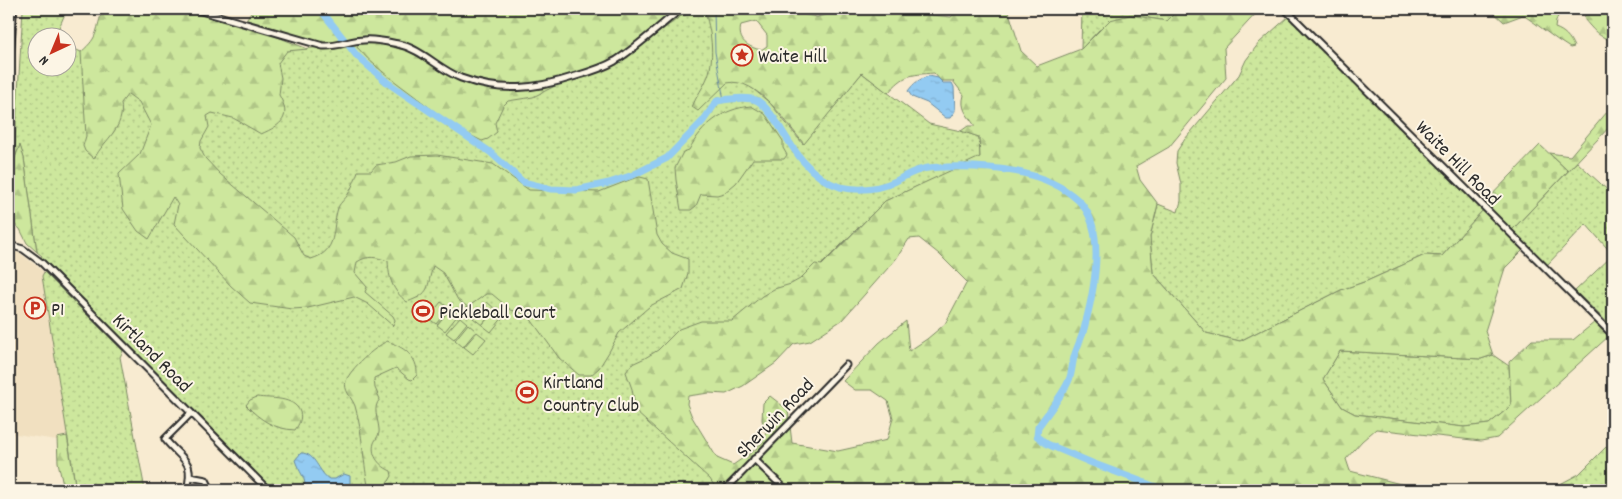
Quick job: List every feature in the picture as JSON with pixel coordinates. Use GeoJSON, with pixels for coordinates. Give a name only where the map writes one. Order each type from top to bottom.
{"type":"FeatureCollection","features":[{"type":"Feature","properties":{"kind":"main road"},"geometry":{"type":"LineString","coordinates":[[9,64],[13,9]]}},
{"type":"Feature","properties":{"kind":"street"},"geometry":{"type":"LineString","coordinates":[[194,9],[323,46],[338,46],[364,40],[408,46],[460,77],[479,83],[512,88],[554,83],[608,65],[627,53],[680,9]]}},
{"type":"Feature","properties":{"kind":"street","name":"Waite Hill Road"},"geometry":{"type":"LineString","coordinates":[[1285,9],[1613,336]]}},
{"type":"Feature","properties":{"kind":"street","name":"Kirtland Road"},"geometry":{"type":"LineString","coordinates":[[9,245],[23,249],[42,263],[268,490]]}},
{"type":"Feature","properties":{"kind":"street","name":"Sherwin Road"},"geometry":{"type":"LineString","coordinates":[[725,490],[846,365]]}},
{"type":"Feature","properties":{"kind":"street"},"geometry":{"type":"LineString","coordinates":[[187,490],[190,476],[188,464],[165,439],[191,413]]}},
{"type":"Feature","properties":{"kind":"street"},"geometry":{"type":"LineString","coordinates":[[754,459],[786,490]]}},
{"type":"Feature","properties":{"kind":"street"},"geometry":{"type":"LineString","coordinates":[[190,476],[206,480],[211,490]]}},
{"type":"Feature","properties":{"kind":"shaded area"},"geometry":{"type":"Polygon","coordinates":[[[9,249],[21,254],[44,272],[42,276],[67,436],[57,438],[57,440],[9,433],[9,249]]]}},
{"type":"Feature","properties":{"kind":"green space","name":"Kirtland Country Club"},"geometry":{"type":"Polygon","coordinates":[[[23,9],[67,9],[59,28],[28,28],[28,78],[78,78],[78,51],[109,75],[279,51],[368,43],[408,51],[450,75],[477,85],[521,90],[557,85],[597,73],[628,55],[681,16],[709,9],[741,79],[770,103],[803,144],[862,73],[929,124],[979,137],[980,158],[885,201],[802,284],[670,409],[724,490],[271,490],[40,259],[42,256],[37,252],[24,158],[20,146],[14,158],[23,9]]]}},
{"type":"Feature","properties":{"kind":"green space"},"geometry":{"type":"Polygon","coordinates":[[[103,9],[185,9],[275,36],[308,49],[287,51],[278,63],[281,78],[279,95],[285,109],[285,115],[279,124],[261,134],[233,118],[212,113],[207,116],[209,127],[201,141],[200,148],[205,158],[220,174],[294,237],[304,256],[311,259],[326,251],[330,245],[339,207],[349,193],[358,171],[371,171],[376,165],[396,162],[411,156],[437,155],[493,164],[529,190],[599,192],[632,179],[640,177],[648,179],[657,235],[662,244],[672,253],[688,259],[688,273],[683,289],[650,306],[619,333],[599,368],[591,375],[579,375],[559,358],[527,314],[511,310],[492,294],[486,294],[468,307],[458,300],[443,273],[433,266],[427,289],[421,296],[407,302],[392,284],[388,261],[372,257],[357,262],[355,273],[367,287],[365,292],[393,316],[395,320],[393,326],[368,304],[354,297],[308,308],[292,309],[250,303],[231,286],[174,224],[178,205],[173,197],[149,239],[138,231],[123,209],[119,174],[140,154],[151,125],[139,102],[128,94],[121,103],[120,120],[117,127],[94,159],[85,151],[83,146],[86,136],[81,52],[94,37],[103,9]]]}},
{"type":"Feature","properties":{"kind":"green space"},"geometry":{"type":"Polygon","coordinates":[[[253,9],[676,9],[625,51],[603,64],[549,82],[518,85],[496,84],[467,77],[440,65],[426,53],[406,42],[363,36],[325,44],[245,21],[253,9]]]}},
{"type":"Feature","properties":{"kind":"green space"},"geometry":{"type":"Polygon","coordinates":[[[685,9],[795,9],[796,13],[817,17],[849,9],[912,9],[933,15],[951,17],[960,9],[1008,9],[1021,51],[1037,66],[1081,49],[1110,20],[1130,15],[1167,21],[1179,9],[1260,9],[1224,48],[1226,78],[1169,147],[1136,166],[1140,180],[1158,204],[1150,237],[1153,273],[1206,333],[1240,341],[1341,290],[1367,281],[1425,255],[1442,256],[1483,210],[1523,250],[1505,268],[1485,331],[1493,355],[1481,359],[1340,351],[1323,379],[1342,407],[1355,414],[1464,427],[1489,424],[1511,406],[1509,362],[1532,340],[1573,340],[1595,322],[1609,336],[1497,438],[1481,441],[1376,429],[1346,459],[1350,471],[1424,490],[717,490],[710,479],[636,412],[632,389],[626,372],[632,364],[658,350],[679,329],[701,321],[732,321],[762,296],[800,279],[815,264],[822,265],[885,201],[980,157],[979,137],[961,131],[968,126],[975,126],[964,108],[964,95],[953,81],[941,81],[934,73],[919,74],[903,79],[888,93],[862,73],[804,144],[770,103],[749,87],[738,83],[727,83],[698,111],[692,107],[708,76],[712,51],[709,26],[704,10],[681,16],[628,55],[685,9]],[[756,21],[741,25],[740,31],[742,39],[748,45],[761,50],[767,46],[767,35],[756,21]],[[919,238],[909,239],[896,259],[842,320],[810,341],[794,344],[776,363],[743,386],[726,394],[709,393],[688,396],[687,404],[692,417],[717,458],[733,465],[756,449],[766,434],[762,420],[763,403],[770,396],[788,410],[792,443],[838,451],[887,440],[893,418],[888,401],[872,390],[855,390],[843,381],[879,343],[906,321],[909,351],[927,339],[945,324],[967,282],[939,254],[919,238]]]}},
{"type":"Feature","properties":{"kind":"green space"},"geometry":{"type":"Polygon","coordinates":[[[1082,9],[1179,9],[1167,21],[1130,15],[1099,30],[1081,49],[1082,9]]]}},
{"type":"Feature","properties":{"kind":"green space"},"geometry":{"type":"Polygon","coordinates":[[[1490,9],[1561,9],[1555,28],[1571,40],[1574,47],[1570,48],[1523,15],[1504,22],[1490,9]]]}},
{"type":"Feature","properties":{"kind":"green space"},"geometry":{"type":"Polygon","coordinates":[[[1587,9],[1613,9],[1613,39],[1604,38],[1590,26],[1584,19],[1587,9]]]}},
{"type":"Feature","properties":{"kind":"green space"},"geometry":{"type":"Polygon","coordinates":[[[1288,17],[1483,210],[1442,256],[1425,255],[1367,281],[1341,290],[1240,341],[1206,333],[1153,273],[1150,237],[1158,204],[1178,212],[1181,201],[1181,184],[1176,163],[1177,151],[1239,75],[1246,60],[1259,43],[1288,17]]]}},
{"type":"Feature","properties":{"kind":"green space"},"geometry":{"type":"Polygon","coordinates":[[[368,43],[408,51],[450,75],[477,85],[512,90],[557,85],[533,97],[508,101],[503,106],[495,123],[497,132],[482,141],[448,121],[378,68],[357,47],[358,44],[368,43]]]}},
{"type":"Feature","properties":{"kind":"green space"},"geometry":{"type":"Polygon","coordinates":[[[1613,105],[1613,123],[1568,171],[1549,153],[1570,156],[1613,105]]]}},
{"type":"Feature","properties":{"kind":"green space"},"geometry":{"type":"Polygon","coordinates":[[[751,106],[765,114],[783,141],[783,148],[787,155],[784,159],[753,159],[736,183],[724,193],[717,195],[701,194],[696,206],[691,210],[681,210],[675,168],[683,152],[689,150],[700,133],[714,120],[731,111],[751,106]]]}},
{"type":"Feature","properties":{"kind":"green space"},"geometry":{"type":"Polygon","coordinates":[[[20,145],[24,158],[37,252],[27,243],[20,229],[9,220],[9,164],[13,163],[20,145]]]}},
{"type":"Feature","properties":{"kind":"green space"},"geometry":{"type":"Polygon","coordinates":[[[1540,145],[1568,171],[1512,230],[1484,203],[1540,145]]]}},
{"type":"Feature","properties":{"kind":"green space"},"geometry":{"type":"Polygon","coordinates":[[[1577,162],[1613,195],[1613,255],[1586,224],[1547,265],[1512,230],[1577,162]]]}},
{"type":"Feature","properties":{"kind":"green space"},"geometry":{"type":"Polygon","coordinates":[[[1613,255],[1613,328],[1575,291],[1613,255]]]}},
{"type":"Feature","properties":{"kind":"green space"},"geometry":{"type":"Polygon","coordinates":[[[44,272],[123,351],[120,357],[145,490],[76,490],[42,276],[44,272]]]}},
{"type":"Feature","properties":{"kind":"green space"},"geometry":{"type":"Polygon","coordinates":[[[441,302],[449,308],[436,324],[428,318],[441,302]]]}},
{"type":"Feature","properties":{"kind":"green space"},"geometry":{"type":"Polygon","coordinates":[[[487,302],[495,309],[482,325],[473,318],[487,302]]]}},
{"type":"Feature","properties":{"kind":"green space"},"geometry":{"type":"Polygon","coordinates":[[[450,309],[458,315],[445,331],[437,325],[450,309]]]}},
{"type":"Feature","properties":{"kind":"green space"},"geometry":{"type":"Polygon","coordinates":[[[496,309],[504,316],[491,332],[482,325],[496,309]]]}},
{"type":"Feature","properties":{"kind":"green space"},"geometry":{"type":"Polygon","coordinates":[[[460,317],[467,323],[454,339],[446,333],[460,317]]]}},
{"type":"Feature","properties":{"kind":"green space"},"geometry":{"type":"Polygon","coordinates":[[[468,324],[476,331],[463,347],[455,340],[468,324]]]}},
{"type":"Feature","properties":{"kind":"green space"},"geometry":{"type":"Polygon","coordinates":[[[477,332],[486,339],[473,354],[464,347],[477,332]]]}},
{"type":"Feature","properties":{"kind":"green space"},"geometry":{"type":"Polygon","coordinates":[[[387,341],[404,349],[412,357],[417,368],[417,375],[412,380],[409,379],[396,368],[374,378],[375,388],[380,399],[376,406],[379,431],[373,448],[377,460],[391,471],[392,476],[378,490],[369,490],[358,416],[345,384],[358,364],[387,341]]]}},
{"type":"Feature","properties":{"kind":"green space"},"geometry":{"type":"Polygon","coordinates":[[[1340,351],[1481,359],[1493,355],[1509,366],[1511,406],[1489,424],[1464,427],[1355,414],[1342,407],[1323,379],[1340,351]]]}},
{"type":"Feature","properties":{"kind":"green space"},"geometry":{"type":"Polygon","coordinates":[[[257,397],[281,399],[293,403],[300,412],[301,417],[295,430],[280,428],[268,423],[246,405],[250,400],[257,397]]]}},
{"type":"Feature","properties":{"kind":"green space"},"geometry":{"type":"Polygon","coordinates":[[[67,436],[76,490],[64,490],[58,462],[57,438],[67,436]]]}},
{"type":"Feature","properties":{"kind":"green space"},"geometry":{"type":"Polygon","coordinates":[[[1613,440],[1613,490],[1549,490],[1579,474],[1613,440]]]}},
{"type":"Feature","properties":{"kind":"water"},"geometry":{"type":"Polygon","coordinates":[[[929,76],[938,78],[943,83],[952,83],[954,87],[955,111],[950,118],[946,118],[927,103],[912,97],[908,91],[922,78],[929,76]]]}},
{"type":"Feature","properties":{"kind":"water"},"geometry":{"type":"Polygon","coordinates":[[[301,453],[314,459],[329,479],[335,479],[344,474],[350,476],[350,485],[342,490],[304,490],[305,482],[295,460],[301,453]]]}},
{"type":"Feature","properties":{"kind":"waterway"},"geometry":{"type":"LineString","coordinates":[[320,9],[357,56],[388,83],[490,152],[523,182],[551,189],[576,190],[609,183],[633,175],[667,158],[703,121],[717,101],[744,98],[754,99],[764,106],[803,162],[820,177],[840,187],[854,189],[876,187],[889,184],[910,173],[926,168],[981,167],[1034,176],[1065,190],[1079,201],[1088,213],[1096,244],[1096,261],[1092,295],[1070,377],[1067,385],[1038,427],[1037,436],[1047,444],[1164,490]]}},
{"type":"Feature","properties":{"kind":"waterway"},"geometry":{"type":"LineString","coordinates":[[714,9],[715,52],[724,100]]}},
{"type":"Feature","properties":{"kind":"place","name":"Waite Hill"},"geometry":{"type":"Point","coordinates":[742,55]}},
{"type":"Feature","properties":{"kind":"place","name":"P1"},"geometry":{"type":"Point","coordinates":[35,308]}},
{"type":"Feature","properties":{"kind":"place","name":"Pickleball Court"},"geometry":{"type":"Point","coordinates":[423,311]}},
{"type":"Feature","properties":{"kind":"place","name":"Kirtland Country Club"},"geometry":{"type":"Point","coordinates":[527,392]}}]}
